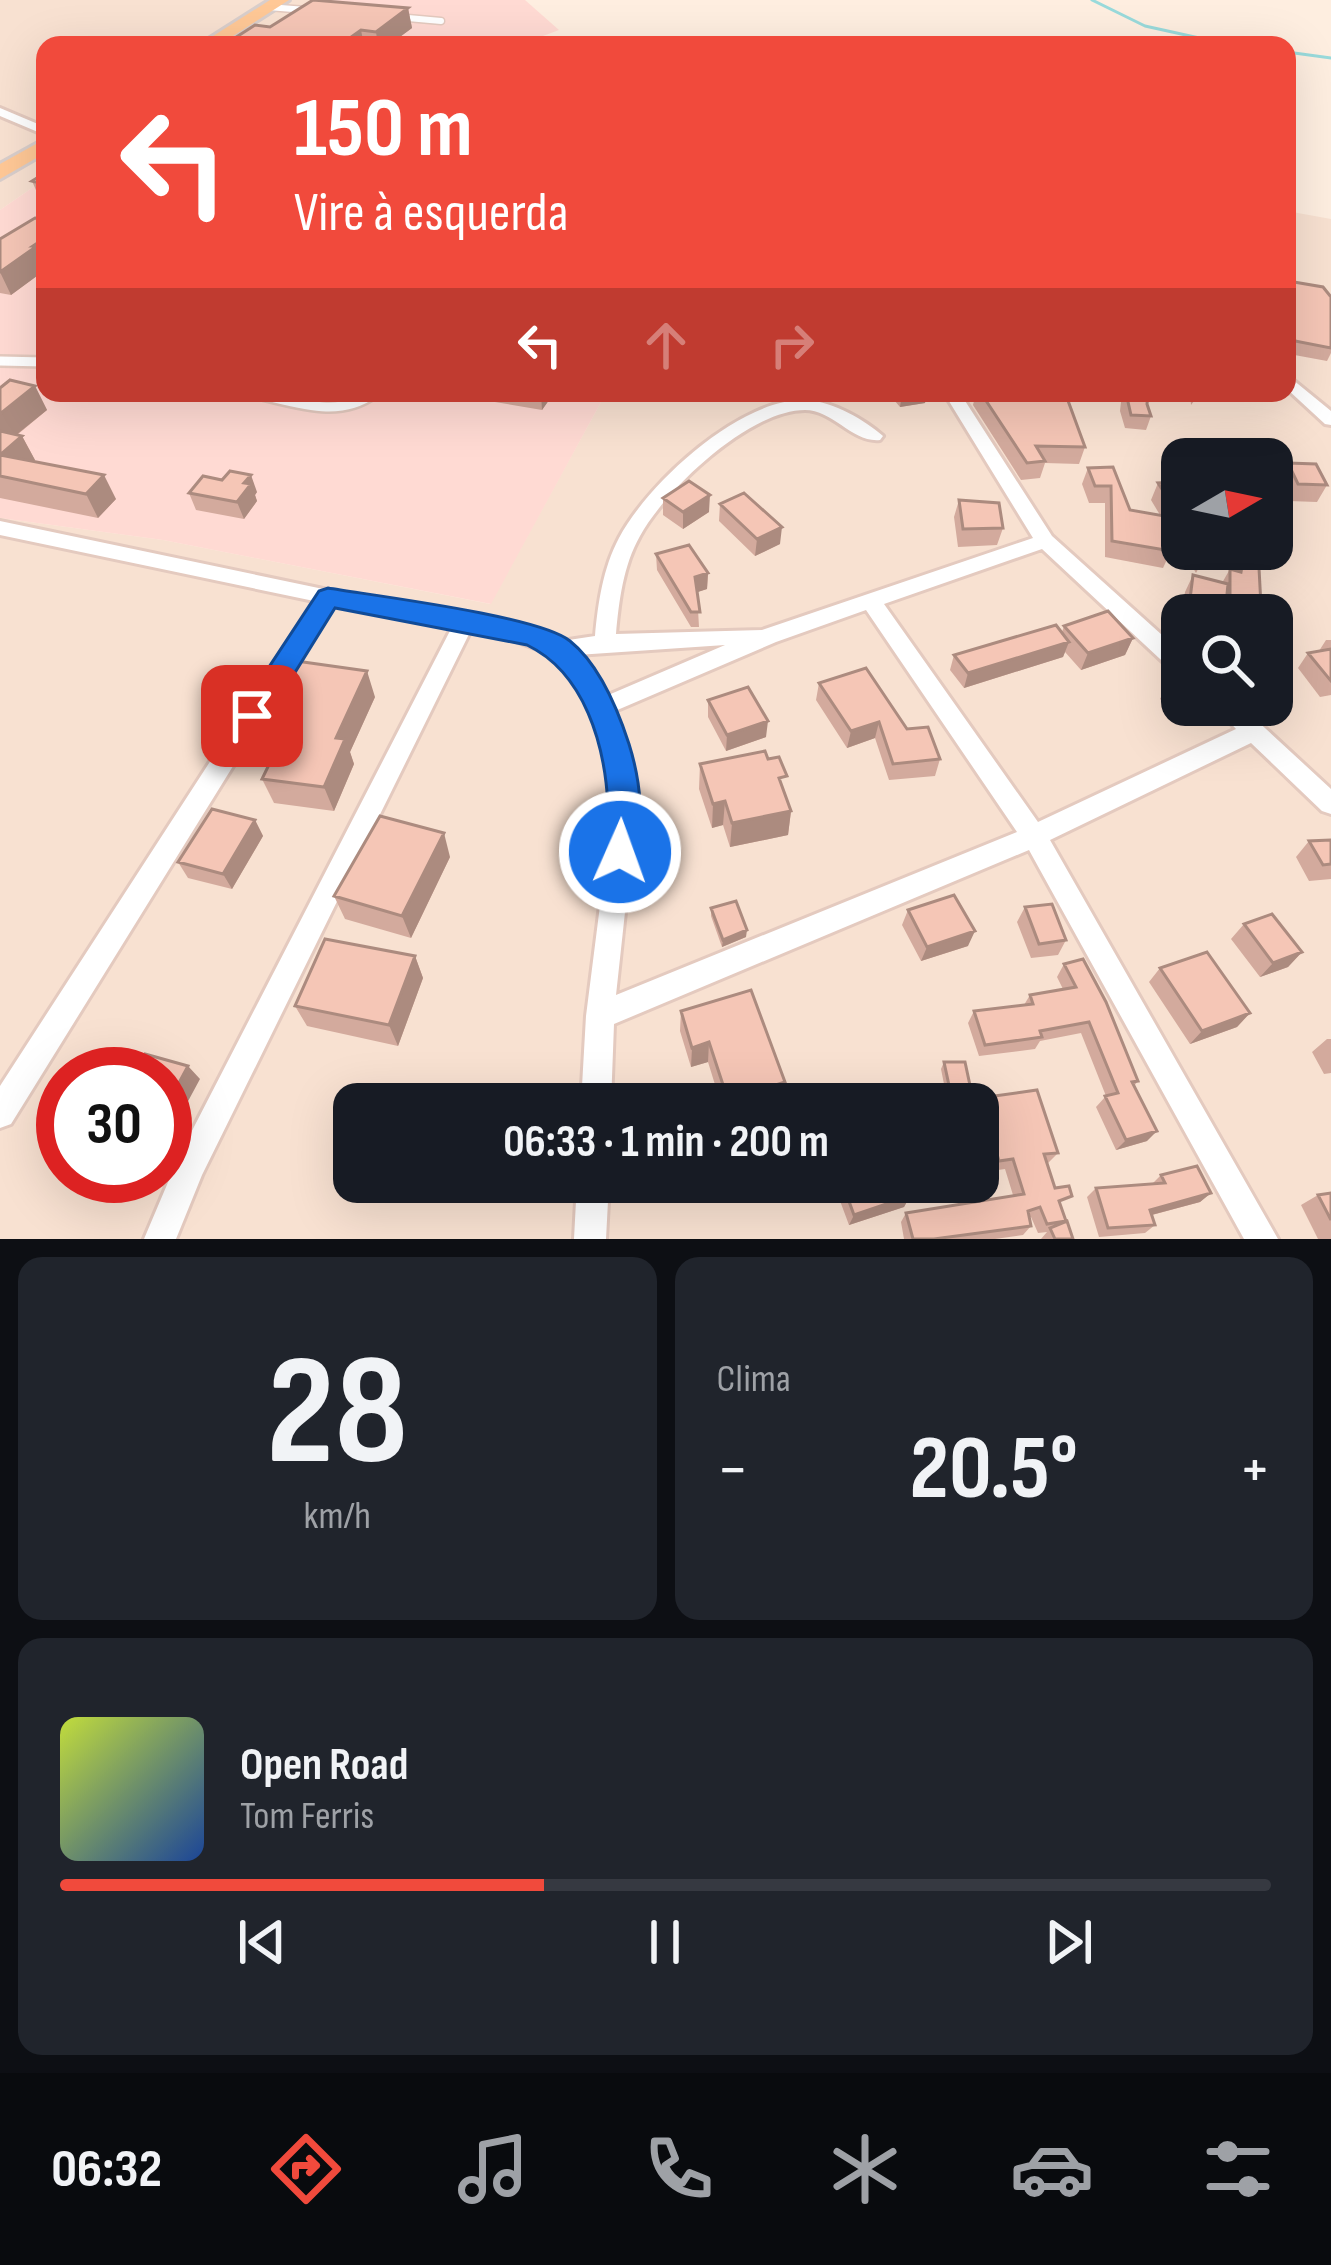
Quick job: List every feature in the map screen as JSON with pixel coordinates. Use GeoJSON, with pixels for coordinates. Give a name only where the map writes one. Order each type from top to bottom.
{"type":"FeatureCollection","features":[{"type":"Feature","properties":{"kind":"main road"},"geometry":{"type":"LineString","coordinates":[[222,36],[274,4]]}},
{"type":"Feature","properties":{"kind":"main road"},"geometry":{"type":"LineString","coordinates":[[0,173],[36,151]]}},
{"type":"Feature","properties":{"kind":"street"},"geometry":{"type":"LineString","coordinates":[[0,112],[36,127]]}},
{"type":"Feature","properties":{"kind":"street"},"geometry":{"type":"LineString","coordinates":[[1296,388],[1331,420]]}},
{"type":"Feature","properties":{"kind":"street"},"geometry":{"type":"LineString","coordinates":[[958,402],[1045,541],[1161,647]]}},
{"type":"Feature","properties":{"kind":"street"},"geometry":{"type":"LineString","coordinates":[[605,643],[609,596],[630,536],[665,488],[745,425],[783,407],[801,405],[828,411],[874,436]]}},
{"type":"Feature","properties":{"kind":"street"},"geometry":{"type":"LineString","coordinates":[[0,529],[533,635],[561,649],[602,707],[618,758],[624,811],[597,1083]]}},
{"type":"Feature","properties":{"kind":"street"},"geometry":{"type":"LineString","coordinates":[[602,707],[768,636],[1045,541]]}},
{"type":"Feature","properties":{"kind":"street"},"geometry":{"type":"LineString","coordinates":[[0,1113],[328,597]]}},
{"type":"Feature","properties":{"kind":"street"},"geometry":{"type":"LineString","coordinates":[[871,600],[1034,836],[1262,1239]]}},
{"type":"Feature","properties":{"kind":"street"},"geometry":{"type":"LineString","coordinates":[[160,1239],[191,1165],[464,623]]}},
{"type":"Feature","properties":{"kind":"street"},"geometry":{"type":"LineString","coordinates":[[561,649],[768,636]]}},
{"type":"Feature","properties":{"kind":"street"},"geometry":{"type":"LineString","coordinates":[[1248,726],[1331,804]]}},
{"type":"Feature","properties":{"kind":"street"},"geometry":{"type":"LineString","coordinates":[[600,1016],[1034,836],[1254,731]]}},
{"type":"Feature","properties":{"kind":"street"},"geometry":{"type":"LineString","coordinates":[[590,1239],[592,1203]]}},
{"type":"Feature","properties":{"kind":"lane"},"geometry":{"type":"LineString","coordinates":[[274,4],[311,11]]}},
{"type":"Feature","properties":{"kind":"lane"},"geometry":{"type":"LineString","coordinates":[[376,16],[441,21]]}},
{"type":"Feature","properties":{"kind":"lane"},"geometry":{"type":"LineString","coordinates":[[0,361],[36,362]]}},
{"type":"Feature","properties":{"kind":"lane"},"geometry":{"type":"LineString","coordinates":[[303,402],[337,408],[365,402]]}},
{"type":"Feature","properties":{"kind":"shaded area"},"geometry":{"type":"Polygon","coordinates":[[[0,0],[314,0],[260,36],[36,36],[36,185],[0,210],[0,0]]]}},
{"type":"Feature","properties":{"kind":"shaded area"},"geometry":{"type":"Polygon","coordinates":[[[314,0],[525,0],[559,30],[543,36],[260,36],[314,0]]]}},
{"type":"Feature","properties":{"kind":"shaded area"},"geometry":{"type":"Polygon","coordinates":[[[36,185],[36,402],[601,402],[491,604],[163,540],[0,518],[0,210],[36,185]]]}},
{"type":"Feature","properties":{"kind":"shaded area"},"geometry":{"type":"Polygon","coordinates":[[[1296,213],[1331,219],[1331,1239],[0,1239],[0,518],[163,540],[490,604],[601,402],[1296,402],[1296,213]]]}},
{"type":"Feature","properties":{"kind":"building"},"geometry":{"type":"Polygon","coordinates":[[[313,0],[408,8],[376,32],[361,30],[353,36],[238,36],[255,25],[270,27],[313,0]]]}},
{"type":"Feature","properties":{"kind":"building"},"geometry":{"type":"Polygon","coordinates":[[[36,218],[36,247],[0,272],[0,239],[36,218]]]}},
{"type":"Feature","properties":{"kind":"building"},"geometry":{"type":"Polygon","coordinates":[[[1296,282],[1323,287],[1331,297],[1331,348],[1296,341],[1296,282]]]}},
{"type":"Feature","properties":{"kind":"building"},"geometry":{"type":"Polygon","coordinates":[[[10,380],[35,386],[0,414],[0,388],[10,380]]]}},
{"type":"Feature","properties":{"kind":"building"},"geometry":{"type":"Polygon","coordinates":[[[987,402],[1068,402],[1085,447],[1036,446],[1045,461],[1027,463],[987,402]]]}},
{"type":"Feature","properties":{"kind":"building"},"geometry":{"type":"Polygon","coordinates":[[[1128,402],[1147,402],[1151,416],[1131,415],[1128,402]]]}},
{"type":"Feature","properties":{"kind":"building"},"geometry":{"type":"Polygon","coordinates":[[[0,431],[22,436],[0,455],[0,431]]]}},
{"type":"Feature","properties":{"kind":"building"},"geometry":{"type":"Polygon","coordinates":[[[0,455],[104,475],[86,494],[0,476],[0,455]]]}},
{"type":"Feature","properties":{"kind":"building"},"geometry":{"type":"Polygon","coordinates":[[[1293,463],[1316,464],[1327,485],[1298,484],[1293,463]]]}},
{"type":"Feature","properties":{"kind":"building"},"geometry":{"type":"Polygon","coordinates":[[[1113,467],[1130,510],[1161,515],[1161,549],[1112,541],[1111,486],[1095,486],[1088,468],[1113,467]]]}},
{"type":"Feature","properties":{"kind":"building"},"geometry":{"type":"Polygon","coordinates":[[[230,471],[251,475],[244,483],[251,484],[237,502],[189,493],[203,476],[222,480],[230,471]]]}},
{"type":"Feature","properties":{"kind":"building"},"geometry":{"type":"Polygon","coordinates":[[[689,481],[710,495],[683,512],[663,498],[689,481]]]}},
{"type":"Feature","properties":{"kind":"building"},"geometry":{"type":"Polygon","coordinates":[[[744,493],[782,527],[757,539],[720,504],[744,493]]]}},
{"type":"Feature","properties":{"kind":"building"},"geometry":{"type":"Polygon","coordinates":[[[959,500],[999,503],[1003,528],[963,529],[959,500]]]}},
{"type":"Feature","properties":{"kind":"building"},"geometry":{"type":"Polygon","coordinates":[[[689,545],[708,573],[695,577],[700,612],[691,612],[656,554],[689,545]]]}},
{"type":"Feature","properties":{"kind":"building"},"geometry":{"type":"Polygon","coordinates":[[[1230,570],[1259,570],[1260,594],[1230,594],[1230,570]]]}},
{"type":"Feature","properties":{"kind":"building"},"geometry":{"type":"Polygon","coordinates":[[[1193,575],[1228,584],[1227,594],[1191,594],[1193,575]]]}},
{"type":"Feature","properties":{"kind":"building"},"geometry":{"type":"Polygon","coordinates":[[[1108,611],[1133,638],[1088,653],[1064,626],[1108,611]]]}},
{"type":"Feature","properties":{"kind":"building"},"geometry":{"type":"Polygon","coordinates":[[[1056,625],[1069,642],[968,673],[954,655],[1056,625]]]}},
{"type":"Feature","properties":{"kind":"building"},"geometry":{"type":"Polygon","coordinates":[[[1331,649],[1331,681],[1308,653],[1331,649]]]}},
{"type":"Feature","properties":{"kind":"building"},"geometry":{"type":"Polygon","coordinates":[[[282,659],[367,671],[336,738],[345,739],[324,787],[262,779],[296,709],[258,704],[282,659]]]}},
{"type":"Feature","properties":{"kind":"building"},"geometry":{"type":"Polygon","coordinates":[[[866,668],[907,729],[928,727],[940,759],[893,764],[879,722],[851,731],[819,683],[866,668]]]}},
{"type":"Feature","properties":{"kind":"building"},"geometry":{"type":"Polygon","coordinates":[[[748,687],[768,721],[727,735],[708,700],[748,687]]]}},
{"type":"Feature","properties":{"kind":"building"},"geometry":{"type":"Polygon","coordinates":[[[765,751],[768,759],[779,757],[787,776],[779,778],[791,811],[732,823],[725,801],[713,804],[700,764],[765,751]]]}},
{"type":"Feature","properties":{"kind":"building"},"geometry":{"type":"Polygon","coordinates":[[[212,809],[255,820],[223,874],[178,862],[212,809]]]}},
{"type":"Feature","properties":{"kind":"building"},"geometry":{"type":"Polygon","coordinates":[[[380,816],[444,833],[402,916],[334,896],[380,816]]]}},
{"type":"Feature","properties":{"kind":"building"},"geometry":{"type":"Polygon","coordinates":[[[1331,840],[1331,864],[1323,865],[1309,841],[1331,840]]]}},
{"type":"Feature","properties":{"kind":"building"},"geometry":{"type":"Polygon","coordinates":[[[954,895],[975,931],[927,947],[908,910],[954,895]]]}},
{"type":"Feature","properties":{"kind":"building"},"geometry":{"type":"Polygon","coordinates":[[[736,901],[747,930],[723,940],[711,908],[736,901]]]}},
{"type":"Feature","properties":{"kind":"building"},"geometry":{"type":"Polygon","coordinates":[[[1052,904],[1066,940],[1039,944],[1025,907],[1052,904]]]}},
{"type":"Feature","properties":{"kind":"building"},"geometry":{"type":"Polygon","coordinates":[[[1272,914],[1302,952],[1273,963],[1244,924],[1272,914]]]}},
{"type":"Feature","properties":{"kind":"building"},"geometry":{"type":"Polygon","coordinates":[[[325,939],[415,956],[389,1025],[295,1006],[325,939]]]}},
{"type":"Feature","properties":{"kind":"building"},"geometry":{"type":"Polygon","coordinates":[[[1207,952],[1250,1013],[1202,1031],[1160,968],[1207,952]]]}},
{"type":"Feature","properties":{"kind":"building"},"geometry":{"type":"Polygon","coordinates":[[[1083,959],[1106,1002],[1138,1081],[1132,1082],[1157,1131],[1126,1140],[1105,1096],[1118,1093],[1089,1022],[1040,1031],[1042,1037],[985,1045],[974,1011],[1033,1004],[1030,995],[1076,987],[1064,964],[1083,959]]]}},
{"type":"Feature","properties":{"kind":"building"},"geometry":{"type":"Polygon","coordinates":[[[751,990],[785,1082],[722,1083],[709,1042],[692,1048],[681,1011],[751,990]]]}},
{"type":"Feature","properties":{"kind":"building"},"geometry":{"type":"Polygon","coordinates":[[[944,1062],[965,1062],[970,1083],[948,1083],[944,1062]]]}},
{"type":"Feature","properties":{"kind":"building"},"geometry":{"type":"Polygon","coordinates":[[[1037,1090],[1058,1153],[1044,1154],[1055,1188],[1069,1186],[1072,1196],[1059,1201],[1066,1221],[1047,1224],[1040,1207],[1028,1211],[1031,1226],[913,1239],[906,1213],[999,1203],[999,1198],[1024,1194],[1013,1159],[999,1161],[999,1095],[1037,1090]]]}},
{"type":"Feature","properties":{"kind":"building"},"geometry":{"type":"Polygon","coordinates":[[[1197,1166],[1211,1193],[1150,1210],[1155,1225],[1108,1228],[1096,1188],[1165,1183],[1161,1175],[1197,1166]]]}},
{"type":"Feature","properties":{"kind":"building"},"geometry":{"type":"Polygon","coordinates":[[[1331,1193],[1331,1220],[1318,1195],[1331,1193]]]}},
{"type":"Feature","properties":{"kind":"building"},"geometry":{"type":"Polygon","coordinates":[[[850,1203],[889,1203],[854,1215],[850,1203]]]}},
{"type":"Feature","properties":{"kind":"building"},"geometry":{"type":"Polygon","coordinates":[[[1067,1221],[1073,1239],[1055,1239],[1050,1228],[1067,1221]]]}},
{"type":"Feature","properties":{"kind":"waterway"},"geometry":{"type":"LineString","coordinates":[[1092,0],[1145,26],[1190,36]]}},
{"type":"Feature","properties":{"kind":"waterway"},"geometry":{"type":"LineString","coordinates":[[1296,53],[1331,58]]}},
{"type":"Feature","properties":{"kind":"route"},"geometry":{"type":"LineString","coordinates":[[252,716],[328,597],[533,635],[561,649],[602,707],[618,758],[624,811],[620,852]]}}]}
